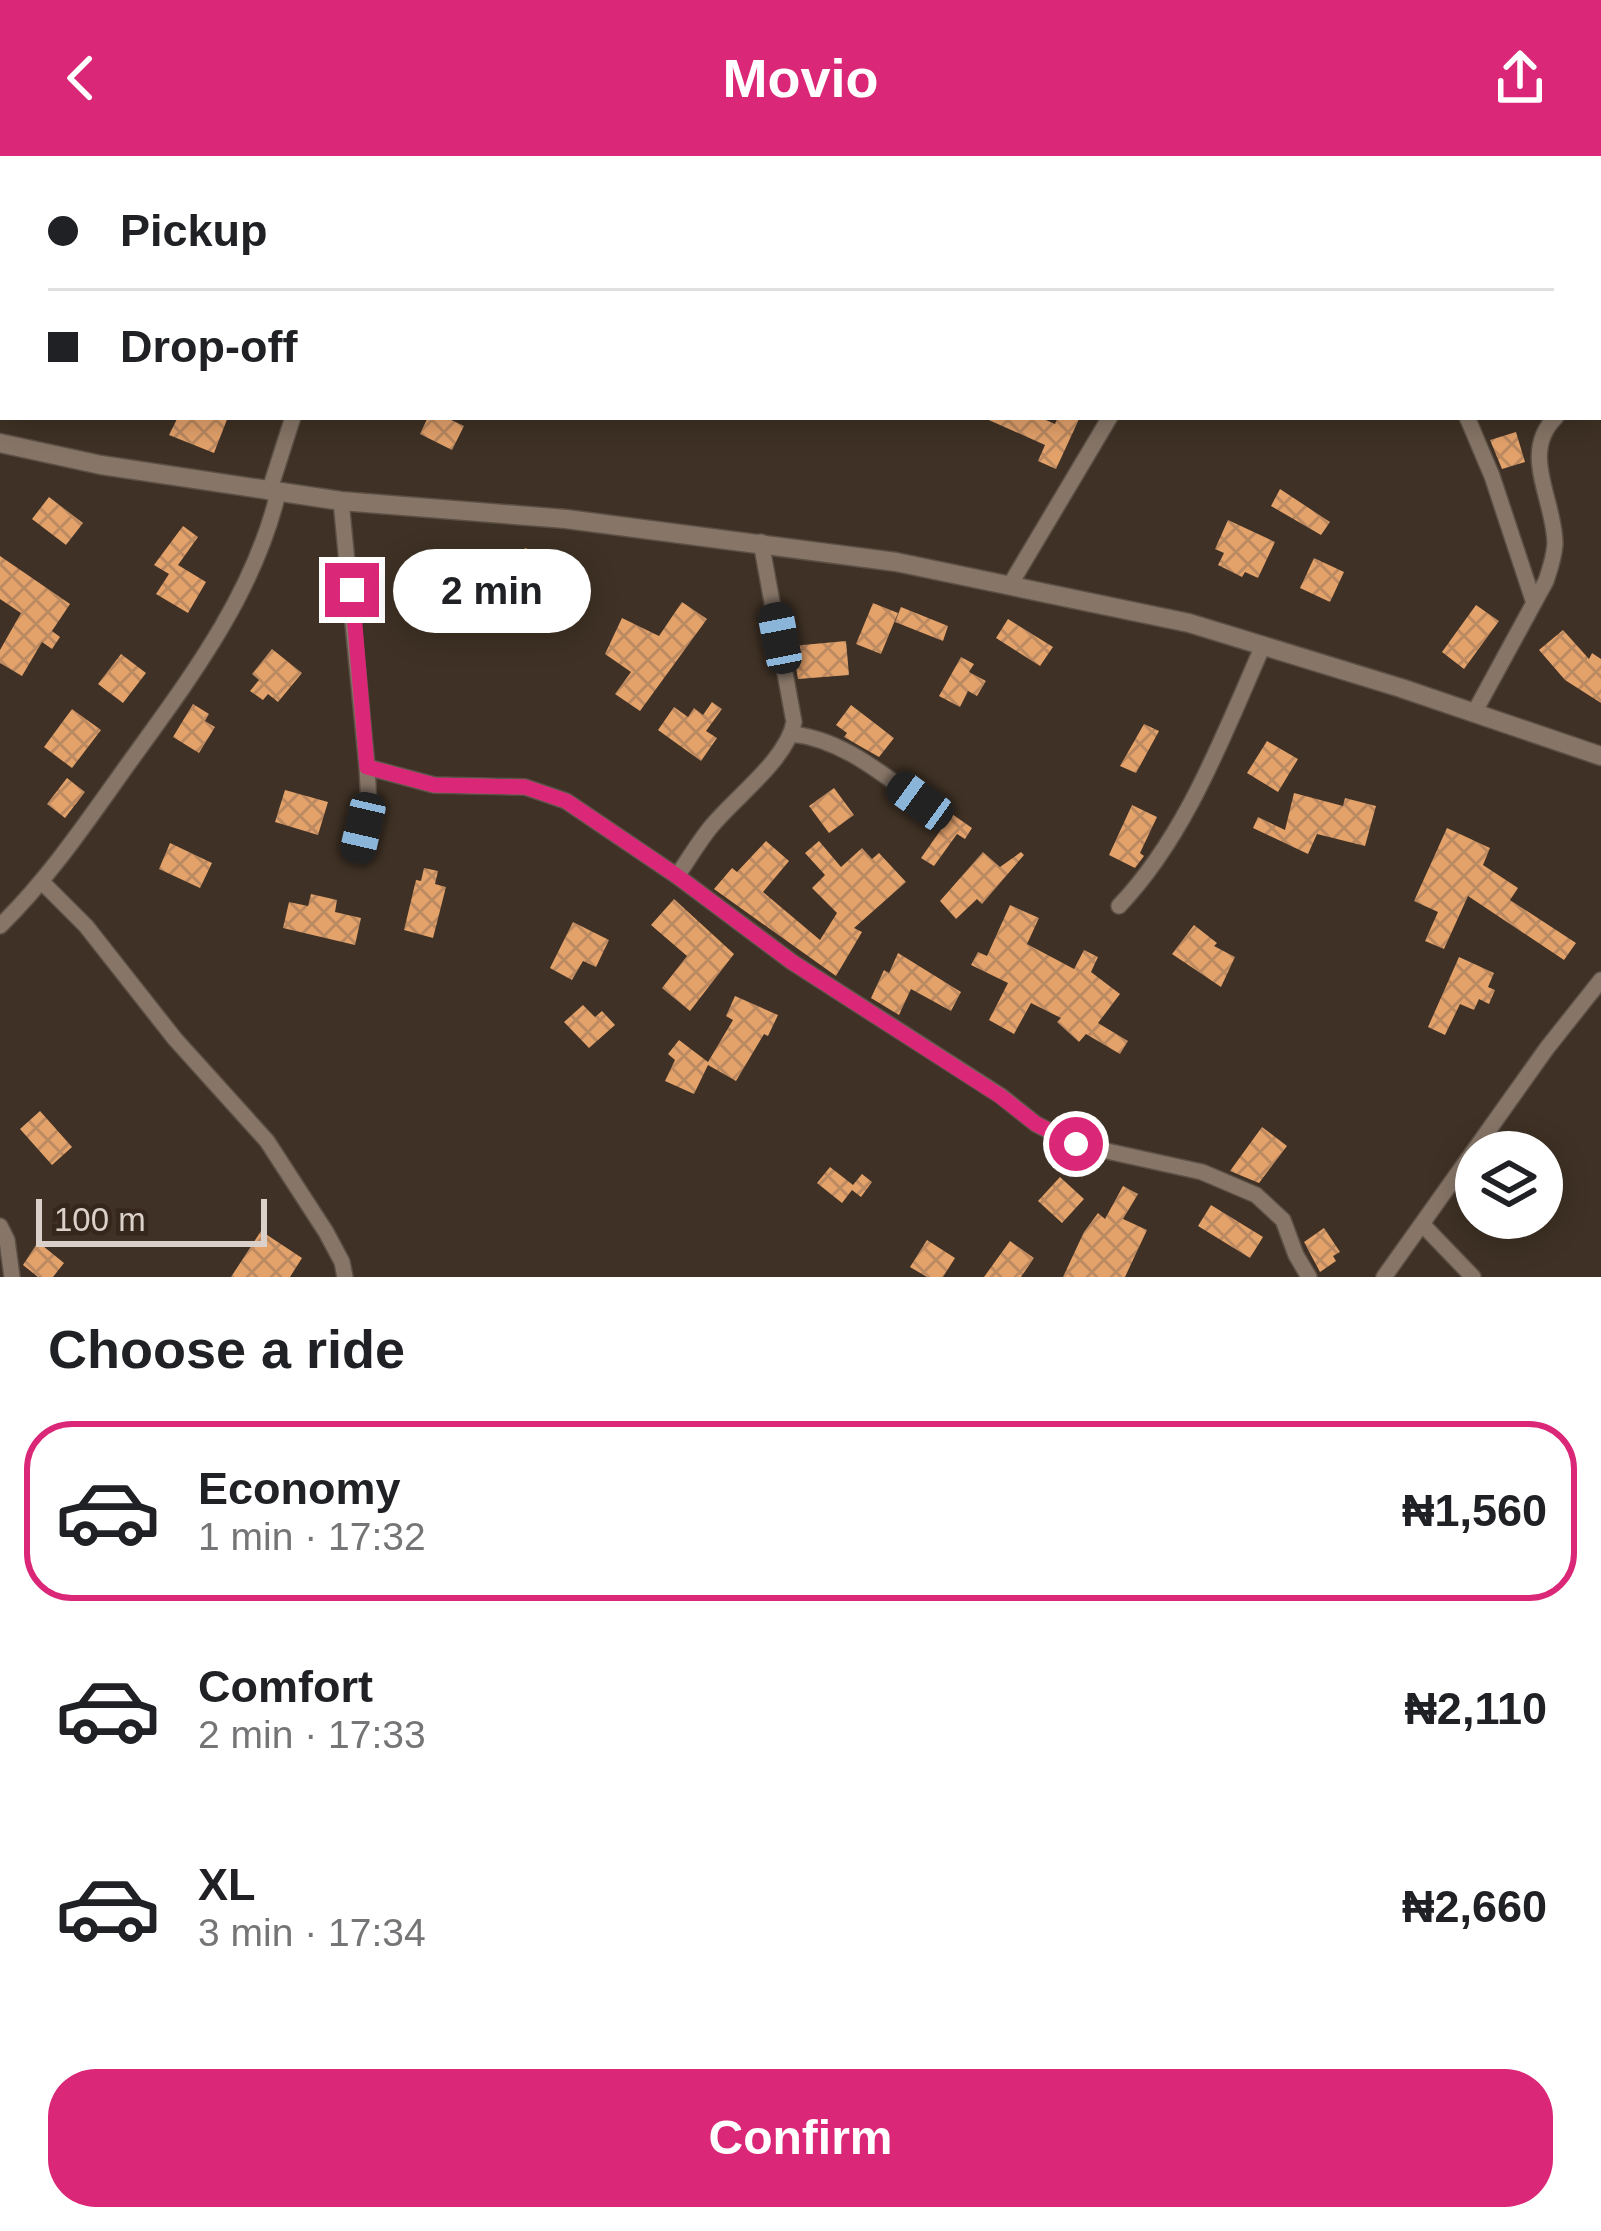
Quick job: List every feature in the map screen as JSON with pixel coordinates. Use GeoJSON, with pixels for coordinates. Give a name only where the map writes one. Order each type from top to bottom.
{"type":"FeatureCollection","features":[{"type":"Feature","properties":{"kind":"street"},"geometry":{"type":"LineString","coordinates":[[0,926],[43,883],[231,615],[268,531],[292,420]]}},
{"type":"Feature","properties":{"kind":"street"},"geometry":{"type":"LineString","coordinates":[[1010,585],[1108,420]]}},
{"type":"Feature","properties":{"kind":"street"},"geometry":{"type":"LineString","coordinates":[[1468,420],[1534,603]]}},
{"type":"Feature","properties":{"kind":"street"},"geometry":{"type":"LineString","coordinates":[[1474,712],[1553,559],[1555,540],[1538,460],[1539,441],[1554,420]]}},
{"type":"Feature","properties":{"kind":"street"},"geometry":{"type":"LineString","coordinates":[[0,442],[101,464],[341,501],[566,519],[896,562],[1189,623],[1601,756]]}},
{"type":"Feature","properties":{"kind":"street"},"geometry":{"type":"LineString","coordinates":[[341,501],[369,805],[358,852]]}},
{"type":"Feature","properties":{"kind":"street"},"geometry":{"type":"LineString","coordinates":[[677,876],[707,831],[782,752],[792,734],[794,722],[761,542]]}},
{"type":"Feature","properties":{"kind":"street"},"geometry":{"type":"LineString","coordinates":[[1119,906],[1153,868],[1262,648]]}},
{"type":"Feature","properties":{"kind":"street"},"geometry":{"type":"LineString","coordinates":[[792,734],[816,736],[836,746],[920,801]]}},
{"type":"Feature","properties":{"kind":"street"},"geometry":{"type":"LineString","coordinates":[[367,767],[434,785],[525,787],[566,801],[792,962],[1036,1124],[1076,1144],[1202,1172],[1256,1195],[1283,1220],[1310,1277]]}},
{"type":"Feature","properties":{"kind":"street"},"geometry":{"type":"LineString","coordinates":[[43,883],[86,926],[163,1024],[267,1141],[326,1232],[345,1277]]}},
{"type":"Feature","properties":{"kind":"street"},"geometry":{"type":"LineString","coordinates":[[1384,1277],[1601,980]]}},
{"type":"Feature","properties":{"kind":"street"},"geometry":{"type":"LineString","coordinates":[[1423,1225],[1473,1277]]}},
{"type":"Feature","properties":{"kind":"street"},"geometry":{"type":"LineString","coordinates":[[0,1226],[7,1240],[12,1277]]}},
{"type":"Feature","properties":{"kind":"building"},"geometry":{"type":"Polygon","coordinates":[[[176,420],[227,420],[214,453],[169,435],[176,420]]]}},
{"type":"Feature","properties":{"kind":"building"},"geometry":{"type":"Polygon","coordinates":[[[427,420],[451,420],[464,426],[452,450],[420,434],[427,420]]]}},
{"type":"Feature","properties":{"kind":"building"},"geometry":{"type":"Polygon","coordinates":[[[989,420],[1055,424],[1057,420],[1079,420],[1056,469],[1038,461],[1045,445],[989,420]]]}},
{"type":"Feature","properties":{"kind":"building"},"geometry":{"type":"Polygon","coordinates":[[[1516,432],[1525,462],[1502,469],[1490,440],[1516,432]]]}},
{"type":"Feature","properties":{"kind":"building"},"geometry":{"type":"Polygon","coordinates":[[[1280,489],[1330,522],[1321,535],[1271,506],[1280,489]]]}},
{"type":"Feature","properties":{"kind":"building"},"geometry":{"type":"Polygon","coordinates":[[[49,497],[83,523],[66,545],[32,519],[49,497]]]}},
{"type":"Feature","properties":{"kind":"building"},"geometry":{"type":"Polygon","coordinates":[[[1228,520],[1275,542],[1258,578],[1245,572],[1242,577],[1218,565],[1224,553],[1215,549],[1228,520]]]}},
{"type":"Feature","properties":{"kind":"building"},"geometry":{"type":"Polygon","coordinates":[[[183,526],[198,537],[178,565],[206,582],[188,613],[156,594],[169,574],[154,565],[183,526]]]}},
{"type":"Feature","properties":{"kind":"building"},"geometry":{"type":"Polygon","coordinates":[[[525,548],[536,552],[522,591],[544,601],[537,617],[515,608],[512,618],[501,614],[505,603],[490,596],[497,580],[511,586],[525,548]]]}},
{"type":"Feature","properties":{"kind":"building"},"geometry":{"type":"Polygon","coordinates":[[[0,556],[70,604],[52,631],[60,637],[52,649],[42,642],[22,676],[0,663],[0,650],[21,613],[0,599],[0,556]]]}},
{"type":"Feature","properties":{"kind":"building"},"geometry":{"type":"Polygon","coordinates":[[[1314,558],[1344,572],[1330,602],[1300,588],[1314,558]]]}},
{"type":"Feature","properties":{"kind":"building"},"geometry":{"type":"Polygon","coordinates":[[[682,602],[707,619],[640,711],[615,694],[631,672],[605,654],[622,618],[659,636],[682,602]]]}},
{"type":"Feature","properties":{"kind":"building"},"geometry":{"type":"Polygon","coordinates":[[[873,603],[898,613],[881,654],[856,644],[873,603]]]}},
{"type":"Feature","properties":{"kind":"building"},"geometry":{"type":"Polygon","coordinates":[[[1476,605],[1499,621],[1464,669],[1442,652],[1476,605]]]}},
{"type":"Feature","properties":{"kind":"building"},"geometry":{"type":"Polygon","coordinates":[[[901,607],[948,626],[943,641],[895,622],[901,607]]]}},
{"type":"Feature","properties":{"kind":"building"},"geometry":{"type":"Polygon","coordinates":[[[1008,619],[1053,647],[1040,666],[996,638],[1008,619]]]}},
{"type":"Feature","properties":{"kind":"building"},"geometry":{"type":"Polygon","coordinates":[[[1563,630],[1589,659],[1592,653],[1601,659],[1601,703],[1565,680],[1539,650],[1563,630]]]}},
{"type":"Feature","properties":{"kind":"building"},"geometry":{"type":"Polygon","coordinates":[[[846,641],[849,675],[798,679],[792,646],[846,641]]]}},
{"type":"Feature","properties":{"kind":"building"},"geometry":{"type":"Polygon","coordinates":[[[272,649],[302,673],[278,702],[268,694],[263,700],[250,691],[259,680],[252,674],[272,649]]]}},
{"type":"Feature","properties":{"kind":"building"},"geometry":{"type":"Polygon","coordinates":[[[121,654],[146,673],[123,703],[98,684],[121,654]]]}},
{"type":"Feature","properties":{"kind":"building"},"geometry":{"type":"Polygon","coordinates":[[[961,657],[974,664],[969,672],[986,681],[977,696],[968,691],[960,707],[939,696],[961,657]]]}},
{"type":"Feature","properties":{"kind":"building"},"geometry":{"type":"Polygon","coordinates":[[[712,702],[722,709],[706,731],[717,738],[701,761],[658,730],[674,707],[688,717],[694,708],[703,715],[712,702]]]}},
{"type":"Feature","properties":{"kind":"building"},"geometry":{"type":"Polygon","coordinates":[[[193,704],[209,714],[205,721],[215,727],[199,753],[173,737],[193,704]]]}},
{"type":"Feature","properties":{"kind":"building"},"geometry":{"type":"Polygon","coordinates":[[[851,705],[894,738],[879,757],[844,737],[847,733],[836,725],[851,705]]]}},
{"type":"Feature","properties":{"kind":"building"},"geometry":{"type":"Polygon","coordinates":[[[72,709],[101,730],[72,768],[44,747],[72,709]]]}},
{"type":"Feature","properties":{"kind":"building"},"geometry":{"type":"Polygon","coordinates":[[[1144,724],[1159,731],[1136,773],[1120,766],[1144,724]]]}},
{"type":"Feature","properties":{"kind":"building"},"geometry":{"type":"Polygon","coordinates":[[[1267,741],[1298,759],[1278,792],[1247,773],[1267,741]]]}},
{"type":"Feature","properties":{"kind":"building"},"geometry":{"type":"Polygon","coordinates":[[[67,778],[85,792],[65,818],[47,804],[67,778]]]}},
{"type":"Feature","properties":{"kind":"building"},"geometry":{"type":"Polygon","coordinates":[[[834,788],[854,815],[829,833],[809,806],[834,788]]]}},
{"type":"Feature","properties":{"kind":"building"},"geometry":{"type":"Polygon","coordinates":[[[285,790],[328,802],[318,835],[275,822],[285,790]]]}},
{"type":"Feature","properties":{"kind":"building"},"geometry":{"type":"Polygon","coordinates":[[[1294,793],[1343,806],[1345,798],[1376,806],[1365,846],[1317,834],[1308,854],[1253,828],[1258,817],[1285,830],[1294,793]]]}},
{"type":"Feature","properties":{"kind":"building"},"geometry":{"type":"Polygon","coordinates":[[[1132,805],[1157,817],[1135,868],[1109,855],[1132,805]]]}},
{"type":"Feature","properties":{"kind":"building"},"geometry":{"type":"Polygon","coordinates":[[[952,814],[972,828],[965,839],[957,834],[934,866],[921,858],[952,814]]]}},
{"type":"Feature","properties":{"kind":"building"},"geometry":{"type":"Polygon","coordinates":[[[1447,828],[1490,848],[1483,865],[1518,888],[1510,900],[1576,943],[1564,960],[1468,896],[1444,949],[1425,941],[1438,912],[1414,901],[1447,828]]]}},
{"type":"Feature","properties":{"kind":"building"},"geometry":{"type":"Polygon","coordinates":[[[766,841],[789,861],[763,892],[820,940],[837,913],[812,888],[825,875],[805,853],[819,841],[841,867],[862,848],[872,859],[879,853],[906,882],[854,928],[862,932],[836,976],[714,889],[766,841]]]}},
{"type":"Feature","properties":{"kind":"building"},"geometry":{"type":"Polygon","coordinates":[[[170,843],[212,863],[200,888],[159,869],[170,843]]]}},
{"type":"Feature","properties":{"kind":"building"},"geometry":{"type":"Polygon","coordinates":[[[983,852],[1000,867],[1021,852],[1024,855],[982,904],[977,899],[956,919],[940,901],[983,852]]]}},
{"type":"Feature","properties":{"kind":"building"},"geometry":{"type":"Polygon","coordinates":[[[424,868],[438,871],[435,884],[446,887],[433,938],[404,930],[416,880],[421,881],[424,868]]]}},
{"type":"Feature","properties":{"kind":"building"},"geometry":{"type":"Polygon","coordinates":[[[311,894],[337,900],[335,912],[361,918],[355,945],[283,928],[289,902],[308,906],[311,894]]]}},
{"type":"Feature","properties":{"kind":"building"},"geometry":{"type":"Polygon","coordinates":[[[674,899],[734,954],[690,1011],[662,988],[687,956],[651,925],[674,899]]]}},
{"type":"Feature","properties":{"kind":"building"},"geometry":{"type":"Polygon","coordinates":[[[1010,905],[1039,918],[1027,944],[1074,969],[1084,950],[1098,957],[1091,972],[1120,994],[1098,1023],[1128,1041],[1120,1054],[1086,1034],[1079,1042],[1057,1022],[1061,1018],[1031,1003],[1014,1034],[989,1020],[1008,983],[971,965],[978,952],[987,956],[1010,905]]]}},
{"type":"Feature","properties":{"kind":"building"},"geometry":{"type":"Polygon","coordinates":[[[573,922],[609,940],[596,967],[583,961],[572,980],[550,968],[573,922]]]}},
{"type":"Feature","properties":{"kind":"building"},"geometry":{"type":"Polygon","coordinates":[[[1194,925],[1217,943],[1214,946],[1235,957],[1221,987],[1172,954],[1194,925]]]}},
{"type":"Feature","properties":{"kind":"building"},"geometry":{"type":"Polygon","coordinates":[[[898,953],[961,992],[951,1011],[911,989],[899,1015],[871,998],[898,953]]]}},
{"type":"Feature","properties":{"kind":"building"},"geometry":{"type":"Polygon","coordinates":[[[1459,957],[1494,973],[1488,987],[1495,990],[1489,1004],[1479,999],[1474,1010],[1460,1004],[1445,1035],[1428,1027],[1459,957]]]}},
{"type":"Feature","properties":{"kind":"building"},"geometry":{"type":"Polygon","coordinates":[[[735,996],[778,1015],[736,1081],[708,1065],[694,1094],[665,1081],[675,1060],[668,1054],[679,1040],[708,1062],[733,1020],[726,1016],[735,996]]]}},
{"type":"Feature","properties":{"kind":"building"},"geometry":{"type":"Polygon","coordinates":[[[583,1005],[595,1017],[602,1011],[615,1025],[589,1048],[564,1022],[583,1005]]]}},
{"type":"Feature","properties":{"kind":"building"},"geometry":{"type":"Polygon","coordinates":[[[40,1111],[72,1147],[52,1165],[20,1129],[40,1111]]]}},
{"type":"Feature","properties":{"kind":"building"},"geometry":{"type":"Polygon","coordinates":[[[1262,1127],[1287,1146],[1259,1183],[1230,1171],[1262,1127]]]}},
{"type":"Feature","properties":{"kind":"building"},"geometry":{"type":"Polygon","coordinates":[[[830,1167],[853,1185],[862,1174],[872,1182],[861,1197],[852,1190],[842,1203],[817,1183],[830,1167]]]}},
{"type":"Feature","properties":{"kind":"building"},"geometry":{"type":"Polygon","coordinates":[[[1060,1177],[1084,1199],[1062,1223],[1038,1201],[1060,1177]]]}},
{"type":"Feature","properties":{"kind":"building"},"geometry":{"type":"Polygon","coordinates":[[[1123,1186],[1138,1194],[1123,1219],[1147,1230],[1125,1277],[1063,1277],[1084,1232],[1098,1213],[1105,1219],[1123,1186]]]}},
{"type":"Feature","properties":{"kind":"building"},"geometry":{"type":"Polygon","coordinates":[[[1211,1205],[1263,1237],[1250,1258],[1198,1226],[1211,1205]]]}},
{"type":"Feature","properties":{"kind":"building"},"geometry":{"type":"Polygon","coordinates":[[[1324,1228],[1340,1252],[1320,1272],[1304,1242],[1324,1228]]]}},
{"type":"Feature","properties":{"kind":"building"},"geometry":{"type":"Polygon","coordinates":[[[261,1231],[302,1258],[290,1277],[231,1277],[261,1231]]]}},
{"type":"Feature","properties":{"kind":"building"},"geometry":{"type":"Polygon","coordinates":[[[927,1240],[955,1258],[943,1277],[927,1277],[910,1267],[927,1240]]]}},
{"type":"Feature","properties":{"kind":"building"},"geometry":{"type":"Polygon","coordinates":[[[1010,1241],[1034,1258],[1021,1277],[984,1277],[1010,1241]]]}},
{"type":"Feature","properties":{"kind":"building"},"geometry":{"type":"Polygon","coordinates":[[[38,1242],[64,1263],[53,1277],[38,1277],[23,1265],[38,1242]]]}},
{"type":"Feature","properties":{"kind":"route"},"geometry":{"type":"LineString","coordinates":[[352,590],[367,767],[434,785],[525,787],[566,801],[792,962],[1036,1124],[1076,1144]]}}]}
